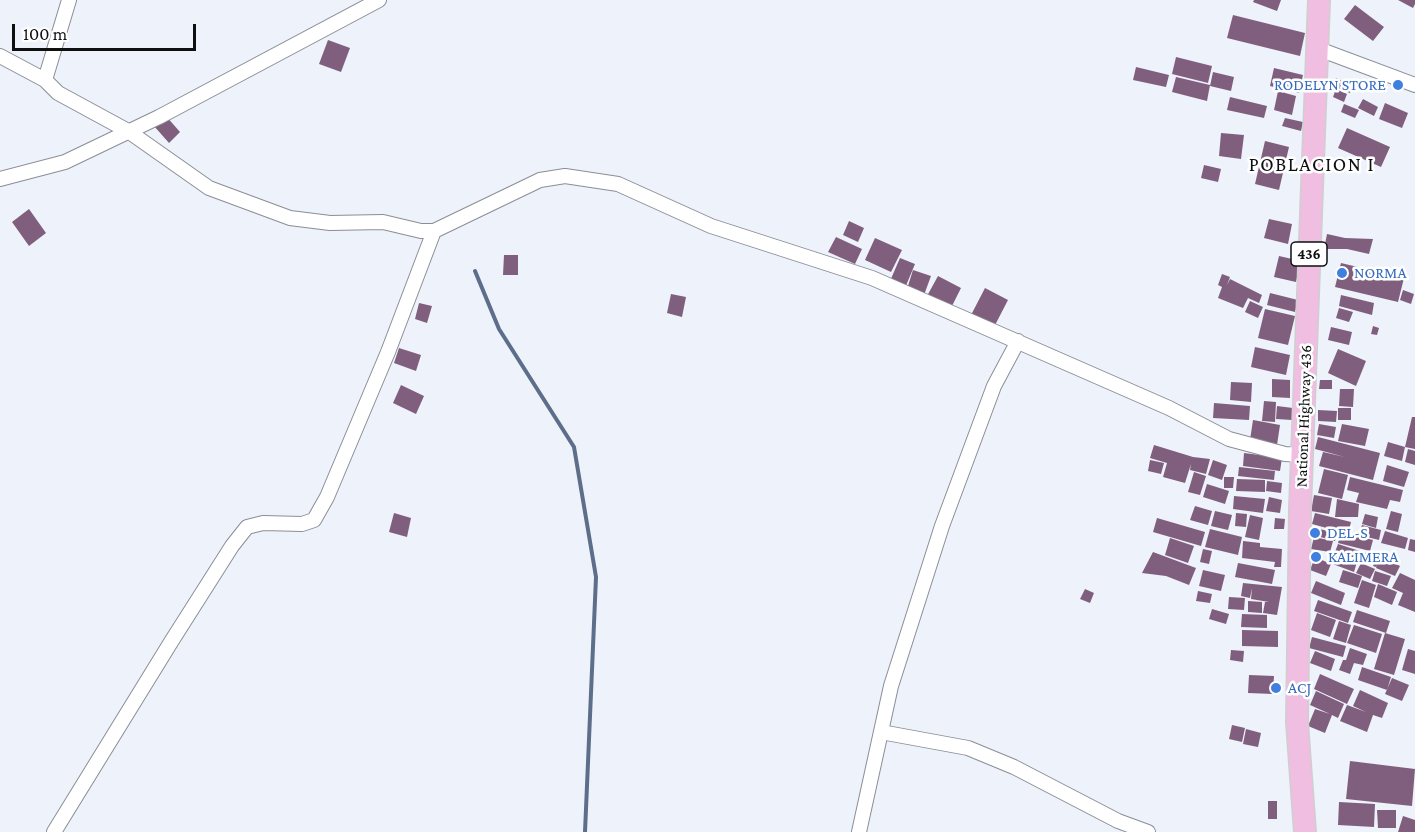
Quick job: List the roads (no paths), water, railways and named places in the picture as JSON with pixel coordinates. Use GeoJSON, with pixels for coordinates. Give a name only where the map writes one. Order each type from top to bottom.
{"type":"FeatureCollection","features":[{"type":"Feature","properties":{"kind":"main road","name":"National Highway 436"},"geometry":{"type":"LineString","coordinates":[[1305,832],[1297,722],[1303,455],[1319,0]]}},
{"type":"Feature","properties":{"kind":"street"},"geometry":{"type":"LineString","coordinates":[[45,80],[69,0]]}},
{"type":"Feature","properties":{"kind":"street"},"geometry":{"type":"LineString","coordinates":[[0,179],[65,162],[379,0]]}},
{"type":"Feature","properties":{"kind":"street"},"geometry":{"type":"LineString","coordinates":[[1316,48],[1415,85]]}},
{"type":"Feature","properties":{"kind":"street"},"geometry":{"type":"LineString","coordinates":[[0,56],[45,80],[58,93],[128,131],[209,188],[290,218],[330,223],[383,222],[421,231],[434,231],[540,180],[564,176],[618,184],[711,226],[872,278],[1169,408],[1229,439],[1285,454],[1303,455]]}},
{"type":"Feature","properties":{"kind":"street"},"geometry":{"type":"LineString","coordinates":[[54,832],[171,642],[232,546],[247,528],[263,523],[302,524],[314,520],[327,497],[388,352],[434,231]]}},
{"type":"Feature","properties":{"kind":"street"},"geometry":{"type":"LineString","coordinates":[[859,832],[891,686],[942,526],[994,386],[1018,341]]}},
{"type":"Feature","properties":{"kind":"street"},"geometry":{"type":"LineString","coordinates":[[881,732],[968,748],[1014,767],[1118,821],[1148,832]]}},
{"type":"Feature","properties":{"kind":"waterway"},"geometry":{"type":"LineString","coordinates":[[475,271],[499,329],[574,447],[596,577],[585,832]]}},
{"type":"Feature","properties":{"kind":"place","name":"RODELYN STORE"},"geometry":{"type":"Point","coordinates":[1398,85]}},
{"type":"Feature","properties":{"kind":"place","name":"NORMA"},"geometry":{"type":"Point","coordinates":[1342,273]}},
{"type":"Feature","properties":{"kind":"place","name":"DEL-S"},"geometry":{"type":"Point","coordinates":[1315,533]}},
{"type":"Feature","properties":{"kind":"place","name":"KALIMERA"},"geometry":{"type":"Point","coordinates":[1316,557]}},
{"type":"Feature","properties":{"kind":"place","name":"ACJ"},"geometry":{"type":"Point","coordinates":[1276,688]}},
{"type":"Feature","properties":{"kind":"district","name":"POBLACION I"},"geometry":{"type":"Point","coordinates":[1312,165]}}]}
